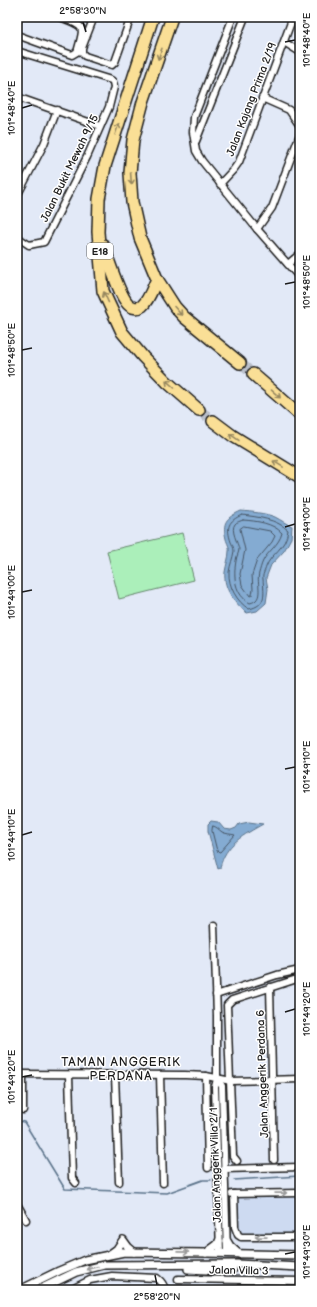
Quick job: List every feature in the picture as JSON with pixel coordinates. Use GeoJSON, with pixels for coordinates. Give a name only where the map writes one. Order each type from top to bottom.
{"type":"FeatureCollection","features":[{"type":"Feature","properties":{"kind":"highway","name":"E18"},"geometry":{"type":"LineString","coordinates":[[153,17],[105,166],[99,199],[98,232],[103,291],[122,332],[167,382],[199,410]]}},
{"type":"Feature","properties":{"kind":"highway"},"geometry":{"type":"LineString","coordinates":[[172,17],[143,102],[133,140],[130,173],[132,202],[140,238],[157,278],[175,307],[184,317],[240,363]]}},
{"type":"Feature","properties":{"kind":"highway"},"geometry":{"type":"LineString","coordinates":[[98,232],[123,297],[129,305],[139,308],[144,305],[157,278]]}},
{"type":"Feature","properties":{"kind":"highway"},"geometry":{"type":"LineString","coordinates":[[253,374],[300,414]]}},
{"type":"Feature","properties":{"kind":"highway"},"geometry":{"type":"LineString","coordinates":[[213,421],[233,436],[300,477]]}},
{"type":"Feature","properties":{"kind":"street"},"geometry":{"type":"LineString","coordinates":[[17,22],[19,17]]}},
{"type":"Feature","properties":{"kind":"street"},"geometry":{"type":"LineString","coordinates":[[17,36],[72,55],[77,52],[83,33],[82,28],[80,24],[60,17]]}},
{"type":"Feature","properties":{"kind":"street"},"geometry":{"type":"LineString","coordinates":[[94,17],[82,48],[82,53],[84,56],[112,65],[115,62],[131,17]]}},
{"type":"Feature","properties":{"kind":"street"},"geometry":{"type":"LineString","coordinates":[[233,17],[194,117],[193,132],[196,151],[220,184],[300,278]]}},
{"type":"Feature","properties":{"kind":"street"},"geometry":{"type":"LineString","coordinates":[[195,143],[244,17]]}},
{"type":"Feature","properties":{"kind":"street","name":"Jalan Kajang Prima 2/19"},"geometry":{"type":"LineString","coordinates":[[220,184],[239,162],[293,17]]}},
{"type":"Feature","properties":{"kind":"street"},"geometry":{"type":"LineString","coordinates":[[284,42],[300,52]]}},
{"type":"Feature","properties":{"kind":"street","name":"Jalan Bukit Mewah 9/15"},"geometry":{"type":"LineString","coordinates":[[17,51],[110,80],[113,82],[114,87],[108,107],[87,157],[44,242],[29,245],[17,237]]}},
{"type":"Feature","properties":{"kind":"street"},"geometry":{"type":"LineString","coordinates":[[17,97],[100,126]]}},
{"type":"Feature","properties":{"kind":"street"},"geometry":{"type":"LineString","coordinates":[[262,98],[289,110],[300,126]]}},
{"type":"Feature","properties":{"kind":"street"},"geometry":{"type":"LineString","coordinates":[[17,196],[44,144],[57,110]]}},
{"type":"Feature","properties":{"kind":"street"},"geometry":{"type":"LineString","coordinates":[[257,229],[272,208],[300,134]]}},
{"type":"Feature","properties":{"kind":"street"},"geometry":{"type":"LineString","coordinates":[[288,264],[300,254]]}},
{"type":"Feature","properties":{"kind":"street","name":"Jalan Anggerik Villa 2/1"},"geometry":{"type":"LineString","coordinates":[[214,925],[217,1079],[215,1086],[218,1194],[224,1255]]}},
{"type":"Feature","properties":{"kind":"street"},"geometry":{"type":"LineString","coordinates":[[216,995],[278,975],[300,970]]}},
{"type":"Feature","properties":{"kind":"street"},"geometry":{"type":"LineString","coordinates":[[237,1161],[233,1156],[227,1005],[232,1000],[300,978]]}},
{"type":"Feature","properties":{"kind":"street","name":"Jalan Anggerik Perdana 6"},"geometry":{"type":"LineString","coordinates":[[270,987],[274,1160]]}},
{"type":"Feature","properties":{"kind":"street"},"geometry":{"type":"LineString","coordinates":[[23,1110],[20,1074],[185,1074],[206,1076],[230,1081],[300,1079]]}},
{"type":"Feature","properties":{"kind":"street"},"geometry":{"type":"LineString","coordinates":[[69,1075],[72,1178],[76,1183]]}},
{"type":"Feature","properties":{"kind":"street"},"geometry":{"type":"LineString","coordinates":[[114,1075],[119,1182]]}},
{"type":"Feature","properties":{"kind":"street"},"geometry":{"type":"LineString","coordinates":[[160,1075],[163,1183]]}},
{"type":"Feature","properties":{"kind":"street"},"geometry":{"type":"LineString","coordinates":[[206,1076],[208,1168]]}},
{"type":"Feature","properties":{"kind":"street","name":"Jalan Anggerik Villa 2/1"},"geometry":{"type":"LineString","coordinates":[[217,1079],[222,1086],[226,1194],[223,1241]]}},
{"type":"Feature","properties":{"kind":"street"},"geometry":{"type":"LineString","coordinates":[[225,1169],[300,1167]]}},
{"type":"Feature","properties":{"kind":"street"},"geometry":{"type":"LineString","coordinates":[[218,1194],[300,1193]]}},
{"type":"Feature","properties":{"kind":"street"},"geometry":{"type":"LineString","coordinates":[[234,1194],[235,1228],[238,1235],[242,1237],[300,1237]]}},
{"type":"Feature","properties":{"kind":"street"},"geometry":{"type":"LineString","coordinates":[[17,1204],[26,1220]]}},
{"type":"Feature","properties":{"kind":"street"},"geometry":{"type":"LineString","coordinates":[[110,1254],[117,1249],[123,1240],[134,1252]]}},
{"type":"Feature","properties":{"kind":"street"},"geometry":{"type":"LineString","coordinates":[[206,1253],[223,1241],[239,1254]]}},
{"type":"Feature","properties":{"kind":"street"},"geometry":{"type":"LineString","coordinates":[[20,1290],[72,1265],[110,1254],[134,1252],[206,1253],[224,1255],[300,1255]]}},
{"type":"Feature","properties":{"kind":"street"},"geometry":{"type":"LineString","coordinates":[[218,1264],[224,1255]]}},
{"type":"Feature","properties":{"kind":"street"},"geometry":{"type":"LineString","coordinates":[[224,1255],[229,1264]]}},
{"type":"Feature","properties":{"kind":"street"},"geometry":{"type":"LineString","coordinates":[[161,1264],[166,1268],[206,1270],[236,1268],[243,1265]]}},
{"type":"Feature","properties":{"kind":"street"},"geometry":{"type":"LineString","coordinates":[[38,1290],[69,1275],[88,1268],[104,1265],[229,1264],[300,1267]]}},
{"type":"Feature","properties":{"kind":"street"},"geometry":{"type":"LineString","coordinates":[[70,1290],[90,1280],[112,1276],[157,1278],[164,1286],[164,1290]]}},
{"type":"Feature","properties":{"kind":"street","name":"Jalan Villa 3"},"geometry":{"type":"LineString","coordinates":[[178,1279],[300,1281]]}},
{"type":"Feature","properties":{"kind":"shaded area"},"geometry":{"type":"Polygon","coordinates":[[[300,1195],[300,1236],[242,1235],[238,1232],[236,1197],[300,1195]]]}},
{"type":"Feature","properties":{"kind":"green space"},"geometry":{"type":"Polygon","coordinates":[[[182,533],[194,580],[119,599],[107,551],[182,533]]]}},
{"type":"Feature","properties":{"kind":"water"},"geometry":{"type":"Polygon","coordinates":[[[241,511],[275,517],[292,526],[291,538],[284,551],[271,565],[266,578],[268,589],[266,603],[257,611],[247,613],[238,605],[231,595],[225,578],[229,556],[229,546],[226,539],[225,525],[229,518],[241,511]]]}},
{"type":"Feature","properties":{"kind":"water"},"geometry":{"type":"Polygon","coordinates":[[[211,821],[218,822],[224,829],[231,830],[236,828],[239,824],[249,822],[263,824],[242,836],[231,846],[226,853],[220,868],[218,869],[208,831],[208,824],[211,821]]]}},
{"type":"Feature","properties":{"kind":"waterway"},"geometry":{"type":"LineString","coordinates":[[17,1121],[24,1122],[65,1189],[167,1193],[203,1180],[211,1180]]}},
{"type":"Feature","properties":{"kind":"waterway"},"geometry":{"type":"LineString","coordinates":[[234,1180],[300,1176]]}},
{"type":"Feature","properties":{"kind":"tunnel"},"geometry":{"type":"LineString","coordinates":[[240,363],[253,374]]}},
{"type":"Feature","properties":{"kind":"tunnel"},"geometry":{"type":"LineString","coordinates":[[199,410],[213,421]]}},
{"type":"Feature","properties":{"kind":"district","name":"TAMAN ANGGERIK PERDANA"},"geometry":{"type":"Point","coordinates":[121,1069]}}]}
